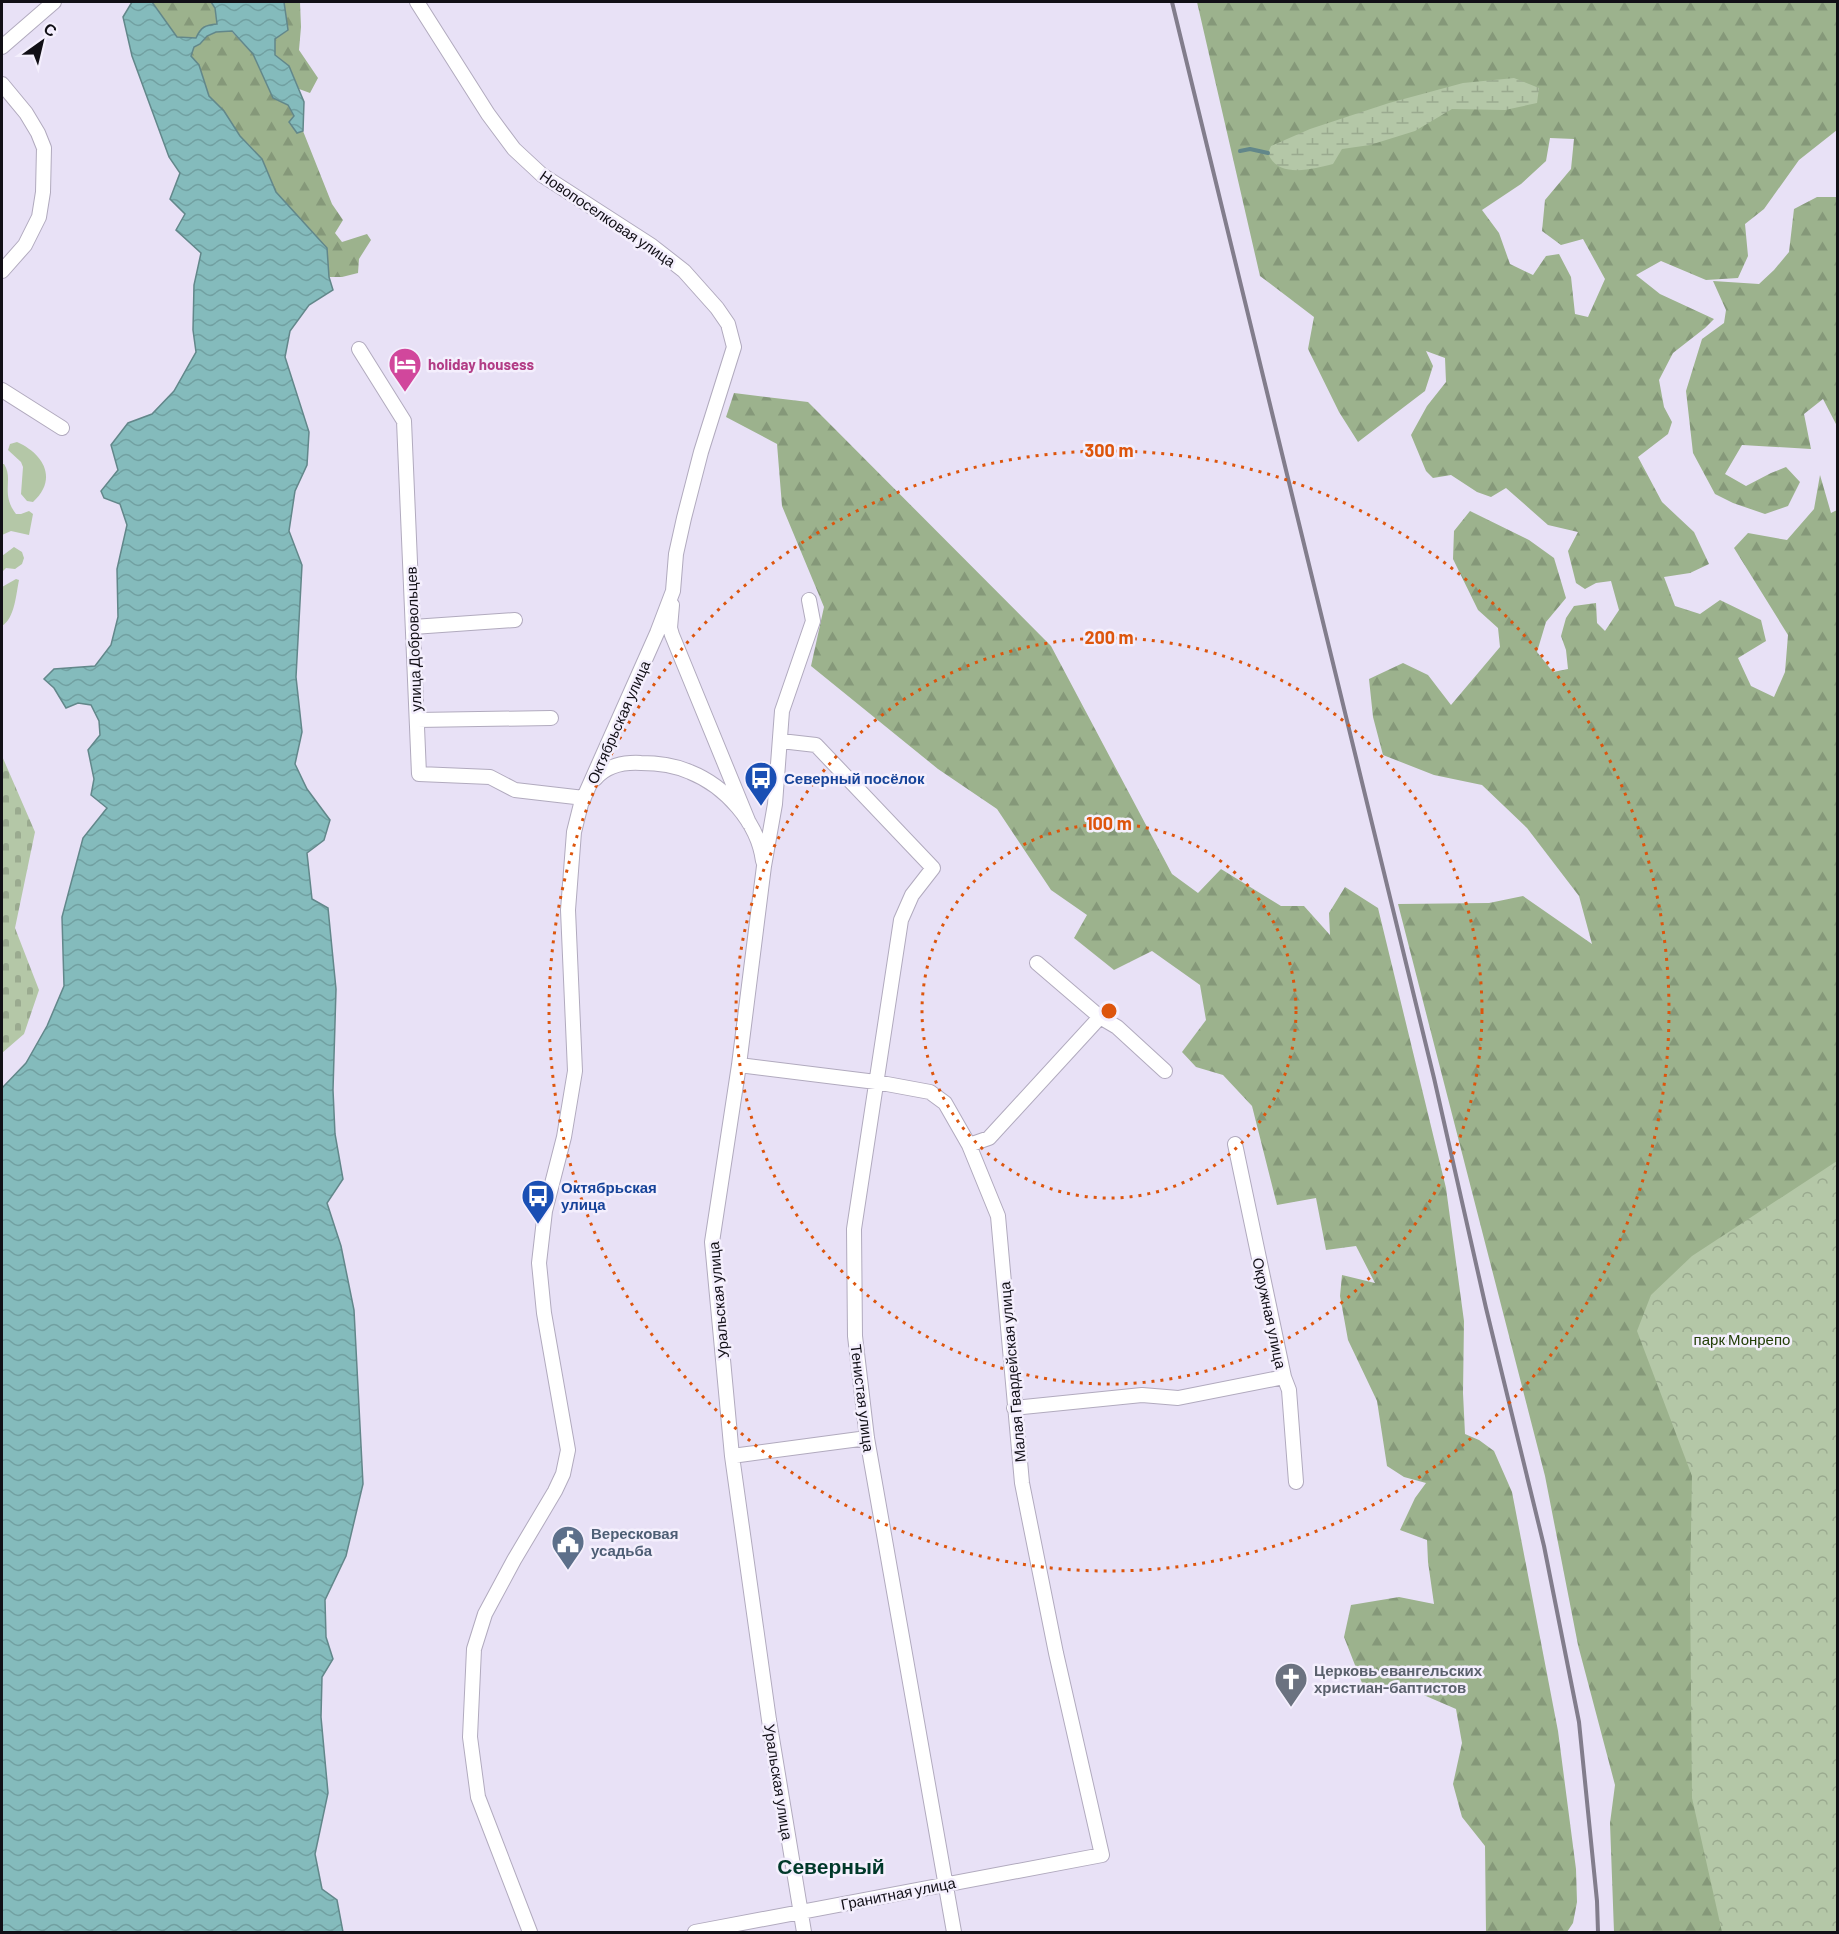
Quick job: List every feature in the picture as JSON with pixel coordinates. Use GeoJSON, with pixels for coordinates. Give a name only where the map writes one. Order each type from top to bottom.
{"type":"FeatureCollection","features":[{"type":"Feature","properties":{"kind":"street"},"geometry":{"type":"LineString","coordinates":[[2,46],[54,2]]}},
{"type":"Feature","properties":{"kind":"street","name":"Новопоселковая улица"},"geometry":{"type":"LineString","coordinates":[[417,2],[488,114],[514,149],[542,175],[652,246],[684,271],[728,324],[735,347]]}},
{"type":"Feature","properties":{"kind":"street"},"geometry":{"type":"LineString","coordinates":[[2,84],[26,113],[44,148],[43,192],[39,217],[25,245],[2,271]]}},
{"type":"Feature","properties":{"kind":"street","name":"Октябрьская улица"},"geometry":{"type":"LineString","coordinates":[[530,1932],[478,1797],[470,1737],[474,1649],[485,1614],[555,1491],[563,1474],[568,1450],[544,1314],[539,1263],[545,1211],[564,1137],[575,1071],[568,910],[574,832],[584,798],[673,591],[676,554],[684,518],[701,452],[735,347]]}},
{"type":"Feature","properties":{"kind":"street","name":"улица Добровольцев"},"geometry":{"type":"LineString","coordinates":[[359,349],[404,421],[419,774],[490,777],[516,790],[584,798]]}},
{"type":"Feature","properties":{"kind":"street"},"geometry":{"type":"LineString","coordinates":[[2,390],[62,428]]}},
{"type":"Feature","properties":{"kind":"street"},"geometry":{"type":"LineString","coordinates":[[673,591],[670,628],[672,635],[760,849],[764,866]]}},
{"type":"Feature","properties":{"kind":"street","name":"Уральская улица"},"geometry":{"type":"LineString","coordinates":[[804,1932],[769,1720],[732,1456],[712,1242],[739,1065],[764,866],[775,804],[782,711],[813,621],[809,600]]}},
{"type":"Feature","properties":{"kind":"street"},"geometry":{"type":"LineString","coordinates":[[413,627],[515,620]]}},
{"type":"Feature","properties":{"kind":"street"},"geometry":{"type":"LineString","coordinates":[[417,720],[551,718]]}},
{"type":"Feature","properties":{"kind":"street","name":"Тенистая улица"},"geometry":{"type":"LineString","coordinates":[[781,741],[816,745],[933,868],[912,896],[901,920],[854,1229],[855,1336],[867,1438],[954,1932]]}},
{"type":"Feature","properties":{"kind":"street"},"geometry":{"type":"LineString","coordinates":[[593,781],[604,771],[623,764],[649,763],[676,767],[700,776],[720,791],[730,799],[749,823]]}},
{"type":"Feature","properties":{"kind":"street"},"geometry":{"type":"LineString","coordinates":[[1037,963],[1100,1017],[1117,1027],[1165,1071]]}},
{"type":"Feature","properties":{"kind":"street"},"geometry":{"type":"LineString","coordinates":[[969,1145],[990,1138],[1100,1017]]}},
{"type":"Feature","properties":{"kind":"street","name":"Малая Гвардейская улица"},"geometry":{"type":"LineString","coordinates":[[739,1065],[876,1082],[930,1092],[945,1103],[969,1145],[998,1216],[1014,1408],[1024,1493],[1056,1653],[1102,1855]]}},
{"type":"Feature","properties":{"kind":"street","name":"Окружная улица"},"geometry":{"type":"LineString","coordinates":[[1235,1144],[1284,1377],[1289,1390],[1296,1482]]}},
{"type":"Feature","properties":{"kind":"street"},"geometry":{"type":"LineString","coordinates":[[1014,1408],[1142,1395],[1179,1398],[1284,1377]]}},
{"type":"Feature","properties":{"kind":"street"},"geometry":{"type":"LineString","coordinates":[[732,1456],[867,1438]]}},
{"type":"Feature","properties":{"kind":"street","name":"Гранитная улица"},"geometry":{"type":"LineString","coordinates":[[694,1932],[1102,1855]]}},
{"type":"Feature","properties":{"kind":"green space"},"geometry":{"type":"Polygon","coordinates":[[[152,2],[211,2],[215,8],[217,25],[196,38],[177,37],[152,2]]]}},
{"type":"Feature","properties":{"kind":"green space"},"geometry":{"type":"Polygon","coordinates":[[[284,2],[300,2],[299,50],[318,78],[310,93],[299,89],[289,66],[275,55],[275,39],[288,30],[284,2]]]}},
{"type":"Feature","properties":{"kind":"green space"},"geometry":{"type":"Polygon","coordinates":[[[1197,2],[1837,2],[1837,130],[1799,160],[1764,209],[1745,224],[1748,256],[1738,278],[1706,280],[1661,261],[1636,275],[1660,294],[1714,319],[1673,353],[1659,380],[1664,407],[1672,422],[1668,434],[1638,457],[1662,502],[1694,532],[1709,564],[1690,573],[1664,577],[1675,606],[1700,614],[1720,600],[1761,620],[1766,641],[1738,658],[1751,686],[1774,697],[1785,672],[1788,635],[1734,548],[1748,533],[1787,540],[1814,509],[1820,475],[1831,513],[1837,510],[1838,1261],[1804,1932],[1614,1932],[1610,1823],[1615,1785],[1578,1645],[1545,1476],[1398,904],[1489,903],[1523,896],[1592,944],[1579,896],[1527,828],[1482,785],[1434,775],[1383,755],[1373,717],[1369,679],[1403,663],[1428,675],[1451,705],[1500,647],[1498,628],[1478,610],[1453,559],[1454,531],[1470,511],[1529,540],[1554,558],[1566,598],[1546,622],[1537,652],[1553,672],[1568,669],[1566,650],[1561,636],[1566,618],[1574,606],[1596,603],[1597,623],[1605,631],[1619,610],[1611,581],[1596,583],[1585,589],[1576,583],[1568,551],[1578,532],[1548,525],[1506,488],[1491,497],[1477,492],[1451,475],[1433,478],[1426,471],[1411,435],[1427,406],[1446,382],[1445,358],[1426,351],[1433,366],[1425,391],[1358,442],[1339,412],[1308,349],[1314,317],[1260,276],[1197,2]],[[1550,138],[1546,161],[1521,184],[1482,210],[1499,233],[1510,264],[1533,275],[1546,256],[1559,254],[1571,277],[1575,314],[1588,317],[1605,279],[1583,239],[1561,245],[1542,231],[1545,200],[1571,169],[1574,139],[1550,138]]]}},
{"type":"Feature","properties":{"kind":"green space"},"geometry":{"type":"Polygon","coordinates":[[[231,31],[253,54],[273,98],[288,105],[295,117],[289,123],[297,133],[303,131],[332,204],[343,220],[335,233],[342,242],[367,234],[371,240],[359,259],[358,273],[329,277],[326,248],[276,192],[262,159],[240,136],[224,111],[209,96],[199,65],[191,56],[194,47],[216,32],[231,31]]]}},
{"type":"Feature","properties":{"kind":"green space"},"geometry":{"type":"Polygon","coordinates":[[[1514,78],[1539,88],[1537,103],[1505,110],[1452,109],[1415,131],[1370,145],[1342,149],[1333,164],[1306,170],[1279,166],[1268,153],[1271,146],[1310,129],[1389,103],[1463,83],[1514,78]]]}},
{"type":"Feature","properties":{"kind":"green space"},"geometry":{"type":"Polygon","coordinates":[[[1817,197],[1837,197],[1837,426],[1823,399],[1804,414],[1811,449],[1742,445],[1725,474],[1746,486],[1786,467],[1800,482],[1788,506],[1765,514],[1715,494],[1693,453],[1686,391],[1702,339],[1724,323],[1726,310],[1713,281],[1759,284],[1789,252],[1794,209],[1817,197]]]}},
{"type":"Feature","properties":{"kind":"green space"},"geometry":{"type":"Polygon","coordinates":[[[734,393],[808,402],[1051,646],[1172,874],[1198,893],[1221,869],[1281,906],[1304,906],[1330,935],[1329,913],[1345,887],[1378,908],[1446,1188],[1464,1321],[1465,1434],[1479,1440],[1494,1451],[1512,1492],[1558,1731],[1576,1869],[1577,1902],[1573,1923],[1567,1932],[1486,1932],[1485,1846],[1462,1817],[1453,1784],[1462,1743],[1456,1709],[1412,1690],[1362,1683],[1344,1637],[1351,1605],[1399,1597],[1434,1604],[1427,1540],[1400,1530],[1415,1498],[1426,1483],[1404,1477],[1387,1466],[1377,1401],[1348,1340],[1340,1296],[1342,1275],[1375,1283],[1356,1246],[1326,1250],[1316,1198],[1277,1205],[1252,1106],[1223,1075],[1196,1067],[1182,1052],[1206,1020],[1200,985],[1152,951],[1114,970],[1074,938],[1087,915],[1051,890],[997,809],[938,769],[811,666],[824,607],[782,506],[777,444],[726,417],[734,393]]]}},
{"type":"Feature","properties":{"kind":"green space"},"geometry":{"type":"Polygon","coordinates":[[[17,442],[34,453],[41,460],[44,468],[45,485],[33,502],[27,501],[21,494],[23,467],[21,462],[8,450],[10,444],[17,442]]]}},
{"type":"Feature","properties":{"kind":"green space"},"geometry":{"type":"Polygon","coordinates":[[[2,464],[7,470],[11,506],[16,514],[29,511],[33,514],[29,535],[11,531],[2,535],[2,464]]]}},
{"type":"Feature","properties":{"kind":"green space"},"geometry":{"type":"Polygon","coordinates":[[[14,547],[22,552],[24,558],[22,564],[15,569],[6,568],[2,572],[2,556],[14,547]]]}},
{"type":"Feature","properties":{"kind":"green space"},"geometry":{"type":"Polygon","coordinates":[[[16,579],[19,580],[14,605],[10,617],[2,626],[2,587],[16,579]]]}},
{"type":"Feature","properties":{"kind":"green space"},"geometry":{"type":"Polygon","coordinates":[[[2,756],[35,832],[15,928],[39,990],[24,1034],[2,1053],[2,756]]]}},
{"type":"Feature","properties":{"kind":"green space","name":"парк Монрепо"},"geometry":{"type":"Polygon","coordinates":[[[1837,1161],[1837,1932],[1722,1932],[1692,1798],[1690,1588],[1692,1476],[1637,1331],[1651,1295],[1692,1256],[1837,1161]]]}},
{"type":"Feature","properties":{"kind":"water"},"geometry":{"type":"Polygon","coordinates":[[[132,2],[152,2],[177,37],[196,38],[204,27],[217,24],[215,8],[211,2],[284,2],[288,30],[275,39],[275,55],[289,66],[304,102],[303,131],[297,133],[289,122],[294,116],[288,105],[273,98],[253,54],[232,31],[216,32],[207,36],[194,47],[191,56],[199,65],[209,96],[224,111],[240,136],[262,159],[276,192],[327,248],[329,277],[333,290],[309,305],[290,331],[285,357],[309,432],[307,465],[295,491],[289,531],[302,565],[296,677],[302,732],[295,764],[307,789],[330,820],[324,840],[307,853],[312,899],[328,908],[336,989],[333,1090],[335,1134],[343,1179],[327,1203],[341,1246],[354,1310],[363,1484],[346,1556],[325,1600],[326,1637],[333,1659],[322,1677],[321,1717],[328,1793],[315,1854],[322,1889],[337,1900],[343,1932],[2,1932],[2,1088],[26,1063],[47,1026],[64,986],[62,917],[83,838],[107,808],[91,795],[94,779],[88,750],[100,735],[99,721],[91,705],[78,703],[66,708],[54,688],[44,679],[54,669],[95,666],[111,645],[118,617],[117,569],[127,525],[120,504],[104,498],[101,491],[118,470],[111,445],[128,423],[152,414],[174,391],[196,352],[193,330],[194,285],[201,253],[176,230],[185,214],[170,199],[180,173],[169,157],[132,56],[123,17],[132,2]]]}},
{"type":"Feature","properties":{"kind":"waterway"},"geometry":{"type":"LineString","coordinates":[[1240,151],[1250,149],[1268,153]]}},
{"type":"Feature","properties":{"kind":"railway"},"geometry":{"type":"LineString","coordinates":[[1172,2],[1434,1078],[1486,1308],[1544,1546],[1579,1722],[1598,1932]]}},
{"type":"Feature","properties":{"kind":"place","name":"holiday housess"},"geometry":{"type":"Point","coordinates":[405,393]}},
{"type":"Feature","properties":{"kind":"place","name":"Северный посёлок"},"geometry":{"type":"Point","coordinates":[761,807]}},
{"type":"Feature","properties":{"kind":"place","name":"Октябрьская улица"},"geometry":{"type":"Point","coordinates":[538,1225]}},
{"type":"Feature","properties":{"kind":"place","name":"Вересковая усадьба"},"geometry":{"type":"Point","coordinates":[568,1571]}},
{"type":"Feature","properties":{"kind":"place","name":"Церковь евангельских христиан-баптистов"},"geometry":{"type":"Point","coordinates":[1291,1708]}},
{"type":"Feature","properties":{"kind":"district","name":"Северный"},"geometry":{"type":"Point","coordinates":[831,1865]}}]}
